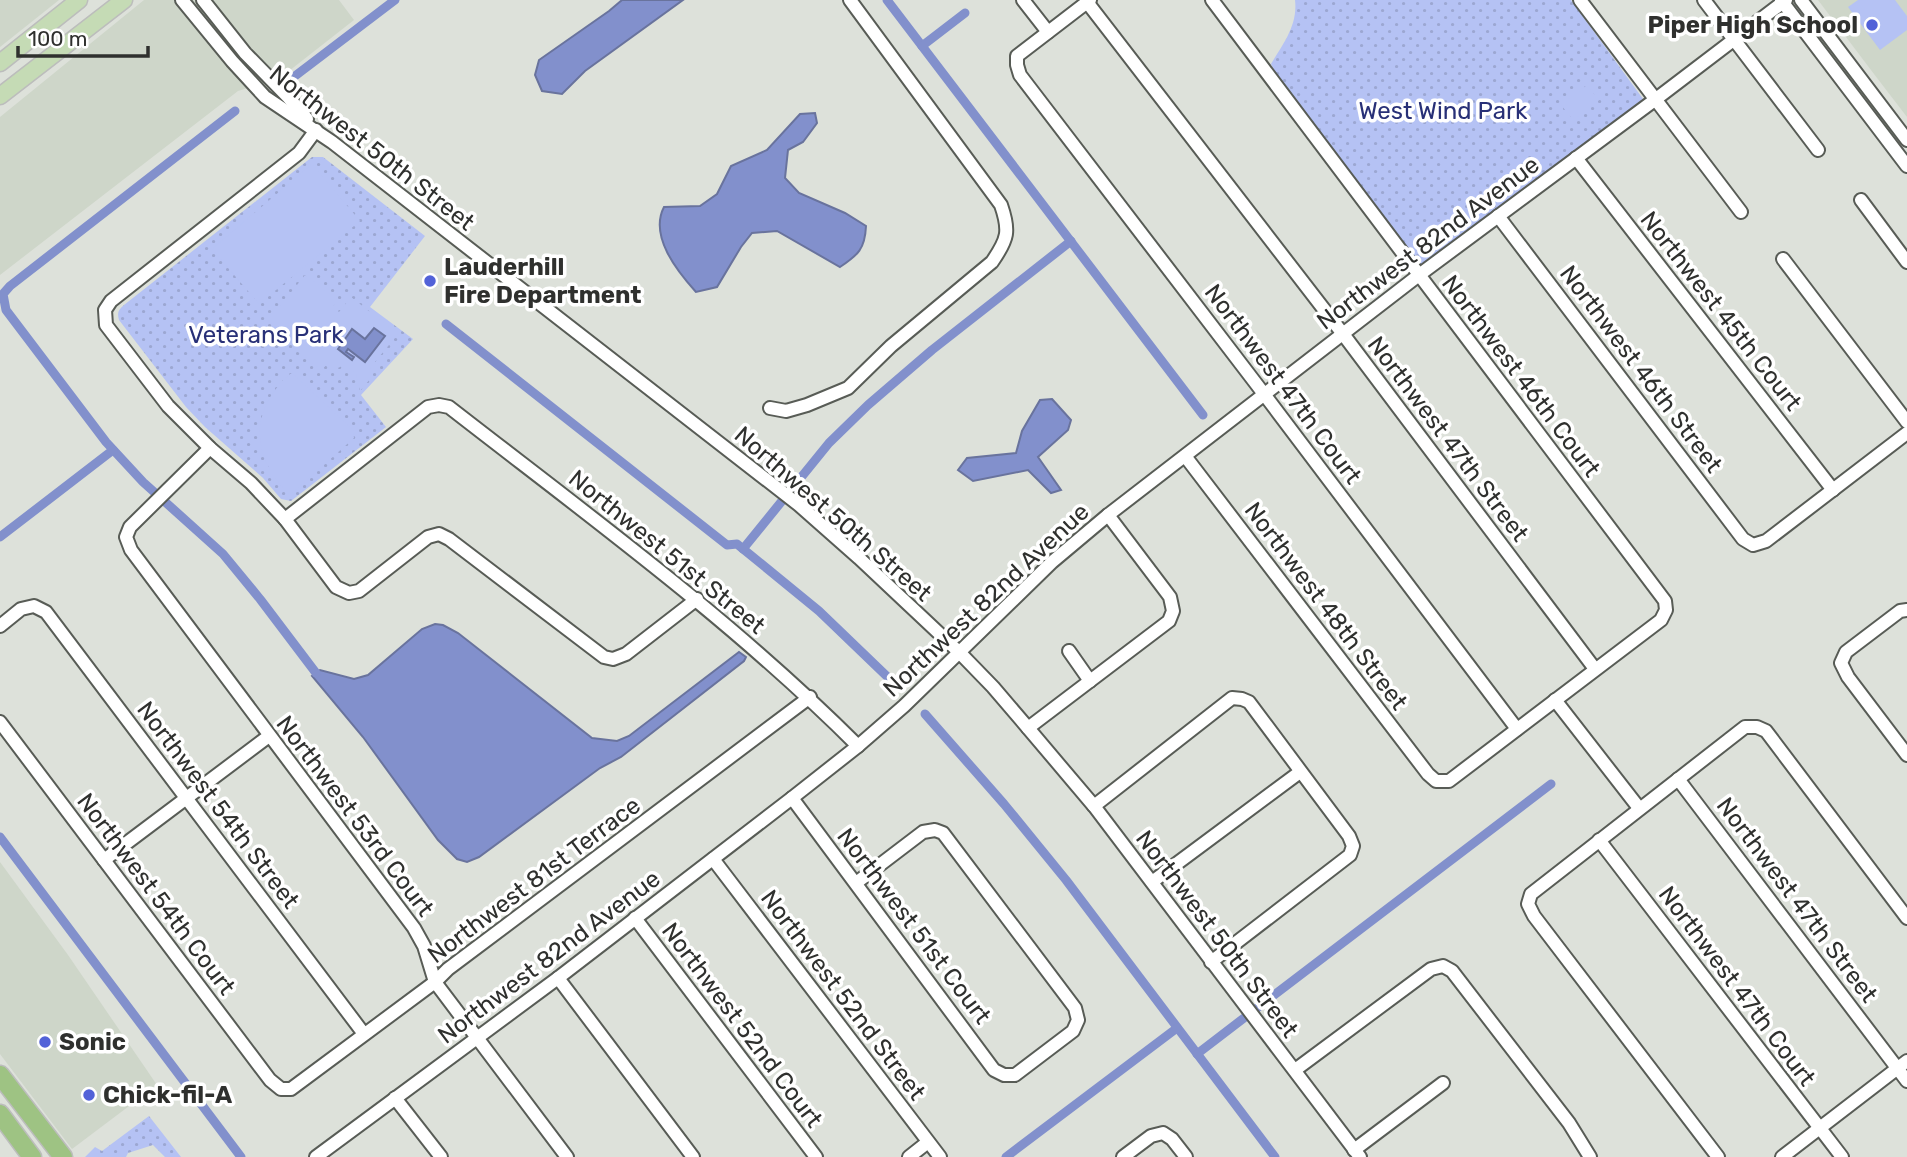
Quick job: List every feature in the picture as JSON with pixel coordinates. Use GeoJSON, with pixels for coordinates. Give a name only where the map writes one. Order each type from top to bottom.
{"type":"FeatureCollection","features":[{"type":"Feature","properties":{"kind":"highway"},"geometry":{"type":"LineString","coordinates":[[0,1075],[63,1157]]}},
{"type":"Feature","properties":{"kind":"highway"},"geometry":{"type":"LineString","coordinates":[[0,1114],[32,1157]]}},
{"type":"Feature","properties":{"kind":"main road"},"geometry":{"type":"LineString","coordinates":[[0,63],[79,0]]}},
{"type":"Feature","properties":{"kind":"main road"},"geometry":{"type":"LineString","coordinates":[[0,96],[124,0]]}},
{"type":"Feature","properties":{"kind":"street","name":"Northwest 50th Street"},"geometry":{"type":"LineString","coordinates":[[182,0],[265,97],[316,130],[777,488],[859,558],[960,653],[993,687],[1094,806],[1357,1153]]}},
{"type":"Feature","properties":{"kind":"street"},"geometry":{"type":"LineString","coordinates":[[203,0],[245,53],[316,130],[299,153],[111,301],[105,310],[106,325],[169,406],[210,448],[251,483],[285,519],[336,587],[349,593],[359,591],[428,537],[439,534],[604,657],[613,659],[626,654],[697,599]]}},
{"type":"Feature","properties":{"kind":"street"},"geometry":{"type":"LineString","coordinates":[[770,408],[786,411],[848,388],[891,346],[992,262],[1003,246],[1008,225],[1001,205],[850,0]]}},
{"type":"Feature","properties":{"kind":"street"},"geometry":{"type":"LineString","coordinates":[[1023,0],[1048,32],[1088,1]]}},
{"type":"Feature","properties":{"kind":"street","name":"Northwest 46th Court"},"geometry":{"type":"LineString","coordinates":[[1212,0],[1665,601],[1666,610],[1661,620],[1595,669]]}},
{"type":"Feature","properties":{"kind":"street"},"geometry":{"type":"LineString","coordinates":[[1580,0],[1741,212]]}},
{"type":"Feature","properties":{"kind":"street"},"geometry":{"type":"LineString","coordinates":[[1704,0],[1818,150]]}},
{"type":"Feature","properties":{"kind":"street"},"geometry":{"type":"LineString","coordinates":[[1801,0],[1907,140]]}},
{"type":"Feature","properties":{"kind":"street","name":"Northwest 47th Street"},"geometry":{"type":"LineString","coordinates":[[1088,1],[1595,669]]}},
{"type":"Feature","properties":{"kind":"street"},"geometry":{"type":"LineString","coordinates":[[1783,1],[1907,166]]}},
{"type":"Feature","properties":{"kind":"street","name":"Northwest 82nd Avenue"},"geometry":{"type":"LineString","coordinates":[[316,1157],[558,978],[858,746],[960,653],[1052,562],[1108,515],[1419,275],[1735,40],[1783,1]]}},
{"type":"Feature","properties":{"kind":"street","name":"Northwest 47th Court"},"geometry":{"type":"LineString","coordinates":[[1048,32],[1017,56],[1020,75],[1517,729]]}},
{"type":"Feature","properties":{"kind":"street","name":"Northwest 45th Court"},"geometry":{"type":"LineString","coordinates":[[1576,158],[1833,489]]}},
{"type":"Feature","properties":{"kind":"street"},"geometry":{"type":"LineString","coordinates":[[1861,200],[1907,262]]}},
{"type":"Feature","properties":{"kind":"street","name":"Northwest 46th Street"},"geometry":{"type":"LineString","coordinates":[[1498,216],[1743,539],[1754,545],[1766,541],[1833,489]]}},
{"type":"Feature","properties":{"kind":"street"},"geometry":{"type":"LineString","coordinates":[[1783,259],[1907,422]]}},
{"type":"Feature","properties":{"kind":"street","name":"Northwest 51st Street"},"geometry":{"type":"LineString","coordinates":[[285,519],[428,407],[449,407],[697,599],[810,698],[858,746]]}},
{"type":"Feature","properties":{"kind":"street"},"geometry":{"type":"LineString","coordinates":[[1833,489],[1907,433]]}},
{"type":"Feature","properties":{"kind":"street","name":"Northwest 53rd Court"},"geometry":{"type":"LineString","coordinates":[[210,448],[130,527],[126,537],[131,550],[414,928],[424,946],[435,982],[566,1157]]}},
{"type":"Feature","properties":{"kind":"street","name":"Northwest 48th Street"},"geometry":{"type":"LineString","coordinates":[[1185,456],[1436,781],[1449,781],[1517,729]]}},
{"type":"Feature","properties":{"kind":"street"},"geometry":{"type":"LineString","coordinates":[[1028,729],[1168,621],[1173,611],[1170,597],[1108,515]]}},
{"type":"Feature","properties":{"kind":"street","name":"Northwest 54th Street"},"geometry":{"type":"LineString","coordinates":[[0,626],[20,609],[34,606],[46,612],[365,1034]]}},
{"type":"Feature","properties":{"kind":"street"},"geometry":{"type":"LineString","coordinates":[[1907,610],[1900,611],[1846,652],[1841,663],[1848,677],[1907,755]]}},
{"type":"Feature","properties":{"kind":"street"},"geometry":{"type":"LineString","coordinates":[[1069,651],[1090,681]]}},
{"type":"Feature","properties":{"kind":"street"},"geometry":{"type":"LineString","coordinates":[[1517,729],[1595,669]]}},
{"type":"Feature","properties":{"kind":"street","name":"Northwest 81st Terrace"},"geometry":{"type":"LineString","coordinates":[[281,1089],[292,1088],[810,698]]}},
{"type":"Feature","properties":{"kind":"street"},"geometry":{"type":"LineString","coordinates":[[1094,806],[1231,698],[1242,699],[1248,702],[1349,836],[1353,846],[1350,855],[1211,962]]}},
{"type":"Feature","properties":{"kind":"street"},"geometry":{"type":"LineString","coordinates":[[1555,700],[1639,808]]}},
{"type":"Feature","properties":{"kind":"street","name":"Northwest 54th Court"},"geometry":{"type":"LineString","coordinates":[[0,722],[271,1080],[281,1089]]}},
{"type":"Feature","properties":{"kind":"street"},"geometry":{"type":"LineString","coordinates":[[1718,1157],[1534,916],[1528,904],[1531,894],[1745,727],[1757,727],[1766,732],[1907,918]]}},
{"type":"Feature","properties":{"kind":"street"},"geometry":{"type":"LineString","coordinates":[[104,860],[269,736]]}},
{"type":"Feature","properties":{"kind":"street"},"geometry":{"type":"LineString","coordinates":[[1152,882],[1300,772]]}},
{"type":"Feature","properties":{"kind":"street","name":"Northwest 47th Street"},"geometry":{"type":"LineString","coordinates":[[1678,779],[1902,1065],[1907,1081]]}},
{"type":"Feature","properties":{"kind":"street","name":"Northwest 51st Court"},"geometry":{"type":"LineString","coordinates":[[792,798],[994,1069],[1004,1075],[1015,1075],[1073,1031],[1078,1020],[1074,1008],[943,833],[935,830],[923,832],[856,883]]}},
{"type":"Feature","properties":{"kind":"street","name":"Northwest 47th Court"},"geometry":{"type":"LineString","coordinates":[[1599,840],[1842,1157]]}},
{"type":"Feature","properties":{"kind":"street","name":"Northwest 52nd Street"},"geometry":{"type":"LineString","coordinates":[[713,859],[940,1157]]}},
{"type":"Feature","properties":{"kind":"street","name":"Northwest 52nd Court"},"geometry":{"type":"LineString","coordinates":[[635,918],[816,1157]]}},
{"type":"Feature","properties":{"kind":"street"},"geometry":{"type":"LineString","coordinates":[[1295,1070],[1431,969],[1443,966],[1452,971],[1469,992],[1569,1123],[1590,1157]]}},
{"type":"Feature","properties":{"kind":"street"},"geometry":{"type":"LineString","coordinates":[[558,978],[693,1157]]}},
{"type":"Feature","properties":{"kind":"street"},"geometry":{"type":"LineString","coordinates":[[1782,1157],[1902,1065]]}},
{"type":"Feature","properties":{"kind":"street"},"geometry":{"type":"LineString","coordinates":[[1357,1153],[1443,1083]]}},
{"type":"Feature","properties":{"kind":"street"},"geometry":{"type":"LineString","coordinates":[[395,1098],[440,1157]]}},
{"type":"Feature","properties":{"kind":"street"},"geometry":{"type":"LineString","coordinates":[[1123,1157],[1151,1136],[1163,1133],[1172,1139],[1186,1157]]}},
{"type":"Feature","properties":{"kind":"street"},"geometry":{"type":"LineString","coordinates":[[909,1157],[928,1142]]}},
{"type":"Feature","properties":{"kind":"shaded area"},"geometry":{"type":"Polygon","coordinates":[[[0,0],[59,0],[0,47],[0,0]]]}},
{"type":"Feature","properties":{"kind":"shaded area"},"geometry":{"type":"Polygon","coordinates":[[[144,0],[339,0],[354,20],[280,78],[238,91],[0,275],[0,117],[144,0]]]}},
{"type":"Feature","properties":{"kind":"shaded area"},"geometry":{"type":"Polygon","coordinates":[[[622,0],[683,0],[585,71],[562,94],[542,91],[535,75],[539,60],[622,0]]]}},
{"type":"Feature","properties":{"kind":"shaded area","name":"Piper High School"},"geometry":{"type":"Polygon","coordinates":[[[1818,0],[1907,0],[1907,117],[1874,74],[1818,0]]]}},
{"type":"Feature","properties":{"kind":"shaded area"},"geometry":{"type":"Polygon","coordinates":[[[815,113],[817,123],[803,142],[788,150],[785,178],[799,193],[845,213],[866,226],[859,251],[840,267],[777,231],[752,233],[717,287],[696,292],[667,252],[660,230],[664,207],[700,206],[717,194],[731,166],[767,150],[800,114],[815,113]]]}},
{"type":"Feature","properties":{"kind":"shaded area"},"geometry":{"type":"Polygon","coordinates":[[[374,328],[385,336],[365,362],[348,349],[346,352],[354,357],[352,360],[338,349],[352,329],[365,339],[374,328]]]}},
{"type":"Feature","properties":{"kind":"shaded area"},"geometry":{"type":"Polygon","coordinates":[[[1052,399],[1071,420],[1068,430],[1038,457],[1061,490],[1051,493],[1028,470],[973,481],[958,470],[967,458],[1016,453],[1022,431],[1040,400],[1052,399]]]}},
{"type":"Feature","properties":{"kind":"shaded area"},"geometry":{"type":"Polygon","coordinates":[[[435,624],[458,633],[592,738],[617,741],[629,736],[739,652],[746,657],[621,757],[600,768],[479,857],[467,862],[457,859],[438,840],[363,737],[312,676],[320,670],[354,679],[368,675],[422,629],[435,624]]]}},
{"type":"Feature","properties":{"kind":"shaded area"},"geometry":{"type":"Polygon","coordinates":[[[0,862],[157,1085],[72,1149],[0,1054],[0,862]]]}},
{"type":"Feature","properties":{"kind":"green space","name":"West Wind Park"},"geometry":{"type":"Polygon","coordinates":[[[1295,0],[1571,0],[1643,99],[1420,267],[1278,78],[1271,64],[1292,26],[1295,0]]]}},
{"type":"Feature","properties":{"kind":"green space"},"geometry":{"type":"Polygon","coordinates":[[[1858,0],[1895,0],[1907,16],[1907,30],[1880,50],[1848,7],[1858,0]]]}},
{"type":"Feature","properties":{"kind":"green space"},"geometry":{"type":"Polygon","coordinates":[[[1587,85],[1599,100],[1573,120],[1561,105],[1587,85]]]}},
{"type":"Feature","properties":{"kind":"green space","name":"Veterans Park"},"geometry":{"type":"Polygon","coordinates":[[[312,157],[323,157],[425,236],[370,307],[413,339],[361,395],[386,427],[291,501],[281,499],[263,478],[186,407],[119,320],[118,313],[124,305],[312,157]]]}},
{"type":"Feature","properties":{"kind":"green space"},"geometry":{"type":"Polygon","coordinates":[[[312,164],[360,221],[259,304],[212,249],[312,164]]]}},
{"type":"Feature","properties":{"kind":"green space"},"geometry":{"type":"Polygon","coordinates":[[[305,275],[338,300],[333,307],[339,312],[351,297],[398,334],[370,368],[371,378],[360,391],[356,374],[344,365],[338,368],[326,365],[322,370],[293,348],[297,342],[268,321],[305,275]]]}},
{"type":"Feature","properties":{"kind":"green space"},"geometry":{"type":"Polygon","coordinates":[[[292,373],[353,430],[354,438],[291,494],[270,470],[261,445],[260,432],[261,419],[273,393],[292,373]]]}},
{"type":"Feature","properties":{"kind":"green space"},"geometry":{"type":"Polygon","coordinates":[[[149,1116],[181,1157],[165,1157],[153,1145],[128,1153],[126,1157],[85,1157],[95,1147],[102,1151],[149,1116]]]}},
{"type":"Feature","properties":{"kind":"waterway"},"geometry":{"type":"LineString","coordinates":[[295,76],[395,0]]}},
{"type":"Feature","properties":{"kind":"waterway"},"geometry":{"type":"LineString","coordinates":[[887,0],[1203,415]]}},
{"type":"Feature","properties":{"kind":"waterway"},"geometry":{"type":"LineString","coordinates":[[922,46],[965,13]]}},
{"type":"Feature","properties":{"kind":"waterway"},"geometry":{"type":"LineString","coordinates":[[235,111],[3,294],[6,310],[106,442],[143,482],[223,554],[316,673]]}},
{"type":"Feature","properties":{"kind":"waterway"},"geometry":{"type":"LineString","coordinates":[[743,549],[829,443],[868,405],[932,350],[1071,241]]}},
{"type":"Feature","properties":{"kind":"waterway"},"geometry":{"type":"LineString","coordinates":[[446,324],[727,545],[737,544],[819,611],[897,686]]}},
{"type":"Feature","properties":{"kind":"waterway"},"geometry":{"type":"LineString","coordinates":[[0,537],[113,450]]}},
{"type":"Feature","properties":{"kind":"waterway"},"geometry":{"type":"LineString","coordinates":[[925,714],[1066,880],[1275,1157]]}},
{"type":"Feature","properties":{"kind":"waterway"},"geometry":{"type":"LineString","coordinates":[[1257,1008],[1551,784]]}},
{"type":"Feature","properties":{"kind":"waterway"},"geometry":{"type":"LineString","coordinates":[[0,837],[241,1157]]}},
{"type":"Feature","properties":{"kind":"waterway"},"geometry":{"type":"LineString","coordinates":[[1197,1054],[1244,1018]]}},
{"type":"Feature","properties":{"kind":"waterway"},"geometry":{"type":"LineString","coordinates":[[1006,1157],[1177,1028]]}},
{"type":"Feature","properties":{"kind":"place","name":"Piper High School"},"geometry":{"type":"Point","coordinates":[1872,25]}},
{"type":"Feature","properties":{"kind":"place","name":"Lauderhill Fire Department"},"geometry":{"type":"Point","coordinates":[430,281]}},
{"type":"Feature","properties":{"kind":"place","name":"Sonic"},"geometry":{"type":"Point","coordinates":[45,1042]}},
{"type":"Feature","properties":{"kind":"place","name":"Chick-fil-A"},"geometry":{"type":"Point","coordinates":[89,1095]}}]}
